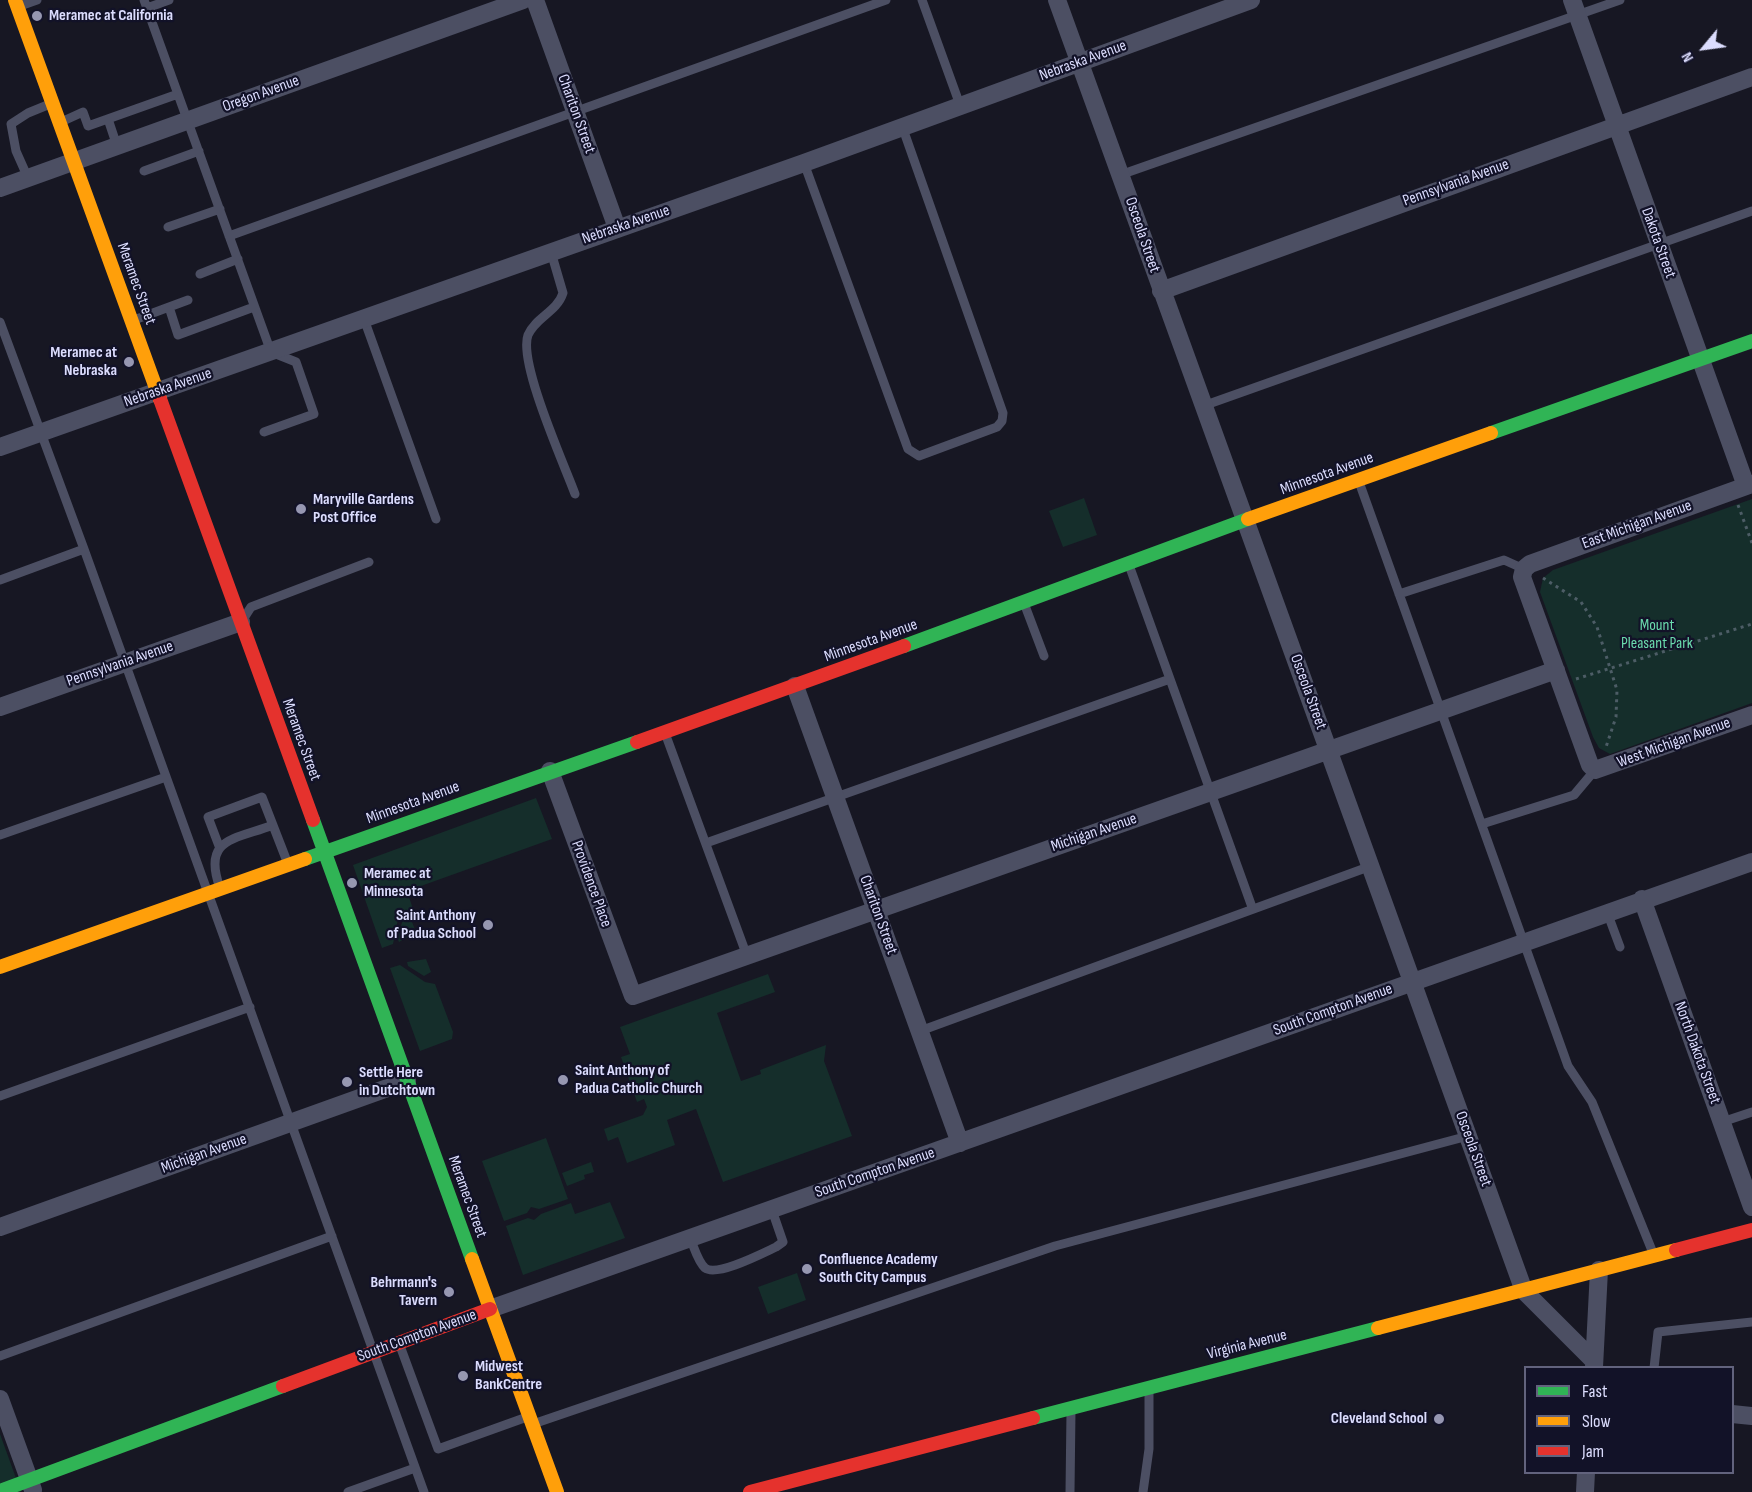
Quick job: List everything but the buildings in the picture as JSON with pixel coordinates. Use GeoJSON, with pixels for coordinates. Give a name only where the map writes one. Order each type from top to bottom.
{"type":"FeatureCollection","features":[{"type":"Feature","properties":{"kind":"street","name":"Oregon Avenue"},"geometry":{"type":"LineString","coordinates":[[0,188],[523,0]]}},
{"type":"Feature","properties":{"kind":"street","name":"Chariton Street"},"geometry":{"type":"LineString","coordinates":[[535,0],[617,228]]}},
{"type":"Feature","properties":{"kind":"street","name":"Osceola Street"},"geometry":{"type":"LineString","coordinates":[[1057,0],[1524,1291],[1594,1364]]}},
{"type":"Feature","properties":{"kind":"street","name":"Nebraska Avenue"},"geometry":{"type":"LineString","coordinates":[[0,447],[804,163],[1251,0]]}},
{"type":"Feature","properties":{"kind":"street","name":"Meramec Street"},"geometry":{"type":"LineString","coordinates":[[16,3],[557,1492]]}},
{"type":"Feature","properties":{"kind":"street","name":"Dakota Street"},"geometry":{"type":"LineString","coordinates":[[1574,8],[1700,360],[1749,485]]}},
{"type":"Feature","properties":{"kind":"street","name":"Pennsylvania Avenue"},"geometry":{"type":"LineString","coordinates":[[1161,291],[1752,77]]}},
{"type":"Feature","properties":{"kind":"street","name":"Minnesota Avenue"},"geometry":{"type":"LineString","coordinates":[[0,967],[795,686],[1358,479],[1752,341]]}},
{"type":"Feature","properties":{"kind":"street","name":"East Michigan Avenue"},"geometry":{"type":"LineString","coordinates":[[1524,569],[1530,564],[1749,485]]}},
{"type":"Feature","properties":{"kind":"street"},"geometry":{"type":"LineString","coordinates":[[1524,569],[1522,577],[1590,765],[1595,770]]}},
{"type":"Feature","properties":{"kind":"street","name":"Pennsylvania Avenue"},"geometry":{"type":"LineString","coordinates":[[0,707],[241,622]]}},
{"type":"Feature","properties":{"kind":"street","name":"Michigan Avenue"},"geometry":{"type":"LineString","coordinates":[[633,996],[1556,670]]}},
{"type":"Feature","properties":{"kind":"street","name":"Chariton Street"},"geometry":{"type":"LineString","coordinates":[[795,686],[960,1143]]}},
{"type":"Feature","properties":{"kind":"street","name":"West Michigan Avenue"},"geometry":{"type":"LineString","coordinates":[[1595,770],[1752,715]]}},
{"type":"Feature","properties":{"kind":"street","name":"Providence Place"},"geometry":{"type":"LineString","coordinates":[[550,771],[633,996]]}},
{"type":"Feature","properties":{"kind":"street","name":"South Compton Avenue"},"geometry":{"type":"LineString","coordinates":[[0,1491],[32,1486],[490,1308],[1752,862]]}},
{"type":"Feature","properties":{"kind":"street","name":"North Dakota Street"},"geometry":{"type":"LineString","coordinates":[[1642,900],[1752,1207]]}},
{"type":"Feature","properties":{"kind":"street","name":"Michigan Avenue"},"geometry":{"type":"LineString","coordinates":[[0,1227],[407,1081]]}},
{"type":"Feature","properties":{"kind":"street","name":"Virginia Avenue"},"geometry":{"type":"LineString","coordinates":[[750,1492],[1752,1230]]}},
{"type":"Feature","properties":{"kind":"street","name":"Osceola Street"},"geometry":{"type":"LineString","coordinates":[[1594,1364],[1599,1270]]}},
{"type":"Feature","properties":{"kind":"street"},"geometry":{"type":"LineString","coordinates":[[0,1399],[32,1486]]}},
{"type":"Feature","properties":{"kind":"street"},"geometry":{"type":"LineString","coordinates":[[1734,1414],[1752,1416]]}},
{"type":"Feature","properties":{"kind":"street"},"geometry":{"type":"LineString","coordinates":[[1585,1492],[1586,1474]]}},
{"type":"Feature","properties":{"kind":"lane"},"geometry":{"type":"LineString","coordinates":[[16,3],[37,0]]}},
{"type":"Feature","properties":{"kind":"lane"},"geometry":{"type":"LineString","coordinates":[[169,0],[145,4],[271,352],[296,362],[314,414],[264,432]]}},
{"type":"Feature","properties":{"kind":"lane"},"geometry":{"type":"LineString","coordinates":[[229,236],[886,0]]}},
{"type":"Feature","properties":{"kind":"lane"},"geometry":{"type":"LineString","coordinates":[[922,0],[960,105]]}},
{"type":"Feature","properties":{"kind":"lane"},"geometry":{"type":"LineString","coordinates":[[1120,175],[1574,8],[1620,0]]}},
{"type":"Feature","properties":{"kind":"lane"},"geometry":{"type":"LineString","coordinates":[[59,123],[83,112],[88,126],[178,94]]}},
{"type":"Feature","properties":{"kind":"lane"},"geometry":{"type":"LineString","coordinates":[[28,178],[16,151],[11,124],[28,112],[52,103]]}},
{"type":"Feature","properties":{"kind":"lane"},"geometry":{"type":"LineString","coordinates":[[108,119],[117,146]]}},
{"type":"Feature","properties":{"kind":"lane"},"geometry":{"type":"LineString","coordinates":[[804,163],[908,449],[919,456],[997,427],[1002,421],[1003,413],[902,126]]}},
{"type":"Feature","properties":{"kind":"lane"},"geometry":{"type":"LineString","coordinates":[[144,171],[199,151]]}},
{"type":"Feature","properties":{"kind":"lane"},"geometry":{"type":"LineString","coordinates":[[168,226],[220,209]]}},
{"type":"Feature","properties":{"kind":"lane"},"geometry":{"type":"LineString","coordinates":[[1203,406],[1752,211]]}},
{"type":"Feature","properties":{"kind":"lane"},"geometry":{"type":"LineString","coordinates":[[551,252],[563,293],[556,307],[529,333],[526,352],[540,400],[575,494]]}},
{"type":"Feature","properties":{"kind":"lane"},"geometry":{"type":"LineString","coordinates":[[200,274],[238,259]]}},
{"type":"Feature","properties":{"kind":"lane"},"geometry":{"type":"LineString","coordinates":[[132,321],[188,300]]}},
{"type":"Feature","properties":{"kind":"lane"},"geometry":{"type":"LineString","coordinates":[[169,307],[178,335],[255,307]]}},
{"type":"Feature","properties":{"kind":"lane"},"geometry":{"type":"LineString","coordinates":[[364,319],[436,519]]}},
{"type":"Feature","properties":{"kind":"lane"},"geometry":{"type":"LineString","coordinates":[[0,322],[166,777],[215,890],[250,1007],[424,1492]]}},
{"type":"Feature","properties":{"kind":"lane"},"geometry":{"type":"LineString","coordinates":[[1358,479],[1568,1066],[1592,1102],[1654,1255]]}},
{"type":"Feature","properties":{"kind":"lane"},"geometry":{"type":"LineString","coordinates":[[0,580],[84,549]]}},
{"type":"Feature","properties":{"kind":"lane"},"geometry":{"type":"LineString","coordinates":[[1399,594],[1504,560],[1524,569]]}},
{"type":"Feature","properties":{"kind":"lane"},"geometry":{"type":"LineString","coordinates":[[241,622],[251,607],[369,562]]}},
{"type":"Feature","properties":{"kind":"lane"},"geometry":{"type":"LineString","coordinates":[[1129,565],[1252,907]]}},
{"type":"Feature","properties":{"kind":"lane"},"geometry":{"type":"LineString","coordinates":[[1024,603],[1044,656]]}},
{"type":"Feature","properties":{"kind":"lane"},"geometry":{"type":"LineString","coordinates":[[706,843],[1170,679]]}},
{"type":"Feature","properties":{"kind":"lane"},"geometry":{"type":"LineString","coordinates":[[664,731],[747,956]]}},
{"type":"Feature","properties":{"kind":"lane"},"geometry":{"type":"LineString","coordinates":[[1482,824],[1574,795],[1595,770]]}},
{"type":"Feature","properties":{"kind":"lane"},"geometry":{"type":"LineString","coordinates":[[0,835],[166,777]]}},
{"type":"Feature","properties":{"kind":"lane"},"geometry":{"type":"LineString","coordinates":[[219,846],[208,817],[262,797],[288,864]]}},
{"type":"Feature","properties":{"kind":"lane"},"geometry":{"type":"LineString","coordinates":[[215,890],[214,854],[219,846],[273,825]]}},
{"type":"Feature","properties":{"kind":"lane"},"geometry":{"type":"LineString","coordinates":[[920,1031],[1252,907],[1371,866]]}},
{"type":"Feature","properties":{"kind":"lane"},"geometry":{"type":"LineString","coordinates":[[1607,912],[1620,947]]}},
{"type":"Feature","properties":{"kind":"lane"},"geometry":{"type":"LineString","coordinates":[[0,1096],[250,1007]]}},
{"type":"Feature","properties":{"kind":"lane"},"geometry":{"type":"LineString","coordinates":[[1722,1122],[1752,1112]]}},
{"type":"Feature","properties":{"kind":"lane"},"geometry":{"type":"LineString","coordinates":[[399,1342],[438,1449],[1055,1246],[1468,1136]]}},
{"type":"Feature","properties":{"kind":"lane"},"geometry":{"type":"LineString","coordinates":[[690,1239],[703,1267],[710,1270],[722,1269],[783,1242],[772,1210]]}},
{"type":"Feature","properties":{"kind":"lane"},"geometry":{"type":"LineString","coordinates":[[0,1356],[332,1236]]}},
{"type":"Feature","properties":{"kind":"lane"},"geometry":{"type":"LineString","coordinates":[[1654,1366],[1658,1332],[1752,1322]]}},
{"type":"Feature","properties":{"kind":"lane"},"geometry":{"type":"LineString","coordinates":[[1143,1492],[1149,1449],[1149,1387]]}},
{"type":"Feature","properties":{"kind":"lane"},"geometry":{"type":"LineString","coordinates":[[1070,1492],[1073,1434],[1071,1407]]}},
{"type":"Feature","properties":{"kind":"lane"},"geometry":{"type":"LineString","coordinates":[[348,1492],[415,1468]]}},
{"type":"Feature","properties":{"kind":"path"},"geometry":{"type":"LineString","coordinates":[[1738,504],[1752,543]]}},
{"type":"Feature","properties":{"kind":"path"},"geometry":{"type":"LineString","coordinates":[[1543,578],[1568,592],[1589,613],[1612,668],[1618,703],[1611,736],[1604,752]]}},
{"type":"Feature","properties":{"kind":"path"},"geometry":{"type":"LineString","coordinates":[[1573,681],[1752,624]]}},
{"type":"Feature","properties":{"kind":"green space"},"geometry":{"type":"Polygon","coordinates":[[[1084,498],[1097,535],[1063,547],[1049,511],[1084,498]]]}},
{"type":"Feature","properties":{"kind":"green space","name":"Mount Pleasant Park"},"geometry":{"type":"Polygon","coordinates":[[[1752,499],[1752,703],[1610,754],[1599,748],[1540,592],[1543,578],[1553,570],[1752,499]]]}},
{"type":"Feature","properties":{"kind":"green space"},"geometry":{"type":"Polygon","coordinates":[[[536,798],[552,839],[407,891],[413,909],[399,914],[393,944],[382,948],[353,865],[536,798]]]}},
{"type":"Feature","properties":{"kind":"green space"},"geometry":{"type":"Polygon","coordinates":[[[410,917],[416,932],[399,942],[397,937],[403,920],[410,917]]]}},
{"type":"Feature","properties":{"kind":"green space"},"geometry":{"type":"Polygon","coordinates":[[[426,959],[431,972],[424,976],[408,966],[407,962],[426,959]]]}},
{"type":"Feature","properties":{"kind":"green space"},"geometry":{"type":"Polygon","coordinates":[[[400,965],[425,982],[435,984],[453,1032],[452,1039],[420,1051],[390,968],[400,965]]]}},
{"type":"Feature","properties":{"kind":"green space"},"geometry":{"type":"Polygon","coordinates":[[[768,974],[775,992],[717,1013],[741,1081],[761,1074],[760,1070],[826,1045],[824,1061],[852,1136],[723,1182],[696,1109],[667,1120],[675,1145],[627,1163],[618,1137],[608,1141],[604,1129],[643,1115],[647,1107],[644,1099],[637,1102],[621,1057],[630,1054],[620,1027],[768,974]]]}},
{"type":"Feature","properties":{"kind":"green space"},"geometry":{"type":"Polygon","coordinates":[[[546,1138],[568,1199],[539,1209],[531,1207],[527,1213],[504,1221],[482,1161],[546,1138]]]}},
{"type":"Feature","properties":{"kind":"green space"},"geometry":{"type":"Polygon","coordinates":[[[591,1162],[594,1172],[584,1175],[585,1179],[567,1186],[562,1173],[591,1162]]]}},
{"type":"Feature","properties":{"kind":"green space"},"geometry":{"type":"Polygon","coordinates":[[[610,1202],[625,1238],[523,1275],[506,1226],[528,1218],[534,1220],[541,1214],[571,1203],[575,1214],[610,1202]]]}},
{"type":"Feature","properties":{"kind":"green space"},"geometry":{"type":"Polygon","coordinates":[[[797,1273],[806,1300],[768,1314],[758,1287],[797,1273]]]}},
{"type":"Feature","properties":{"kind":"green space"},"geometry":{"type":"Polygon","coordinates":[[[0,1434],[21,1492],[0,1492],[0,1434]]]}},
{"type":"Feature","properties":{"kind":"traffic: fast"},"geometry":{"type":"LineString","coordinates":[[1491,433],[1752,341]]}},
{"type":"Feature","properties":{"kind":"traffic: fast"},"geometry":{"type":"LineString","coordinates":[[904,646],[1248,519]]}},
{"type":"Feature","properties":{"kind":"traffic: fast"},"geometry":{"type":"LineString","coordinates":[[305,859],[637,742]]}},
{"type":"Feature","properties":{"kind":"traffic: fast"},"geometry":{"type":"LineString","coordinates":[[313,820],[472,1259]]}},
{"type":"Feature","properties":{"kind":"traffic: fast"},"geometry":{"type":"LineString","coordinates":[[1033,1418],[1378,1328]]}},
{"type":"Feature","properties":{"kind":"traffic: fast"},"geometry":{"type":"LineString","coordinates":[[0,1491],[283,1386]]}},
{"type":"Feature","properties":{"kind":"traffic: slow"},"geometry":{"type":"LineString","coordinates":[[15,0],[160,399]]}},
{"type":"Feature","properties":{"kind":"traffic: slow"},"geometry":{"type":"LineString","coordinates":[[1248,519],[1491,433]]}},
{"type":"Feature","properties":{"kind":"traffic: slow"},"geometry":{"type":"LineString","coordinates":[[0,967],[305,859]]}},
{"type":"Feature","properties":{"kind":"traffic: slow"},"geometry":{"type":"LineString","coordinates":[[1378,1328],[1676,1250]]}},
{"type":"Feature","properties":{"kind":"traffic: slow"},"geometry":{"type":"LineString","coordinates":[[472,1259],[557,1492]]}},
{"type":"Feature","properties":{"kind":"traffic: jam"},"geometry":{"type":"LineString","coordinates":[[160,399],[313,820]]}},
{"type":"Feature","properties":{"kind":"traffic: jam"},"geometry":{"type":"LineString","coordinates":[[637,742],[904,646]]}},
{"type":"Feature","properties":{"kind":"traffic: jam"},"geometry":{"type":"LineString","coordinates":[[1676,1250],[1752,1230]]}},
{"type":"Feature","properties":{"kind":"traffic: jam"},"geometry":{"type":"LineString","coordinates":[[283,1386],[490,1309]]}},
{"type":"Feature","properties":{"kind":"traffic: jam"},"geometry":{"type":"LineString","coordinates":[[750,1492],[1033,1418]]}},
{"type":"Feature","properties":{"kind":"place","name":"Meramec at California"},"geometry":{"type":"Point","coordinates":[37,16]}},
{"type":"Feature","properties":{"kind":"place","name":"Meramec at Nebraska"},"geometry":{"type":"Point","coordinates":[129,362]}},
{"type":"Feature","properties":{"kind":"place","name":"Maryville Gardens Post Office"},"geometry":{"type":"Point","coordinates":[301,509]}},
{"type":"Feature","properties":{"kind":"place","name":"Meramec at Minnesota"},"geometry":{"type":"Point","coordinates":[352,883]}},
{"type":"Feature","properties":{"kind":"place","name":"Saint Anthony of Padua School"},"geometry":{"type":"Point","coordinates":[488,925]}},
{"type":"Feature","properties":{"kind":"place","name":"Saint Anthony of Padua Catholic Church"},"geometry":{"type":"Point","coordinates":[563,1080]}},
{"type":"Feature","properties":{"kind":"place","name":"Settle Here in Dutchtown"},"geometry":{"type":"Point","coordinates":[347,1082]}},
{"type":"Feature","properties":{"kind":"place","name":"Confluence Academy South City Campus"},"geometry":{"type":"Point","coordinates":[807,1269]}},
{"type":"Feature","properties":{"kind":"place","name":"Behrmann's Tavern"},"geometry":{"type":"Point","coordinates":[449,1292]}},
{"type":"Feature","properties":{"kind":"place","name":"Midwest BankCentre"},"geometry":{"type":"Point","coordinates":[463,1376]}},
{"type":"Feature","properties":{"kind":"place","name":"Cleveland School"},"geometry":{"type":"Point","coordinates":[1439,1419]}}]}
